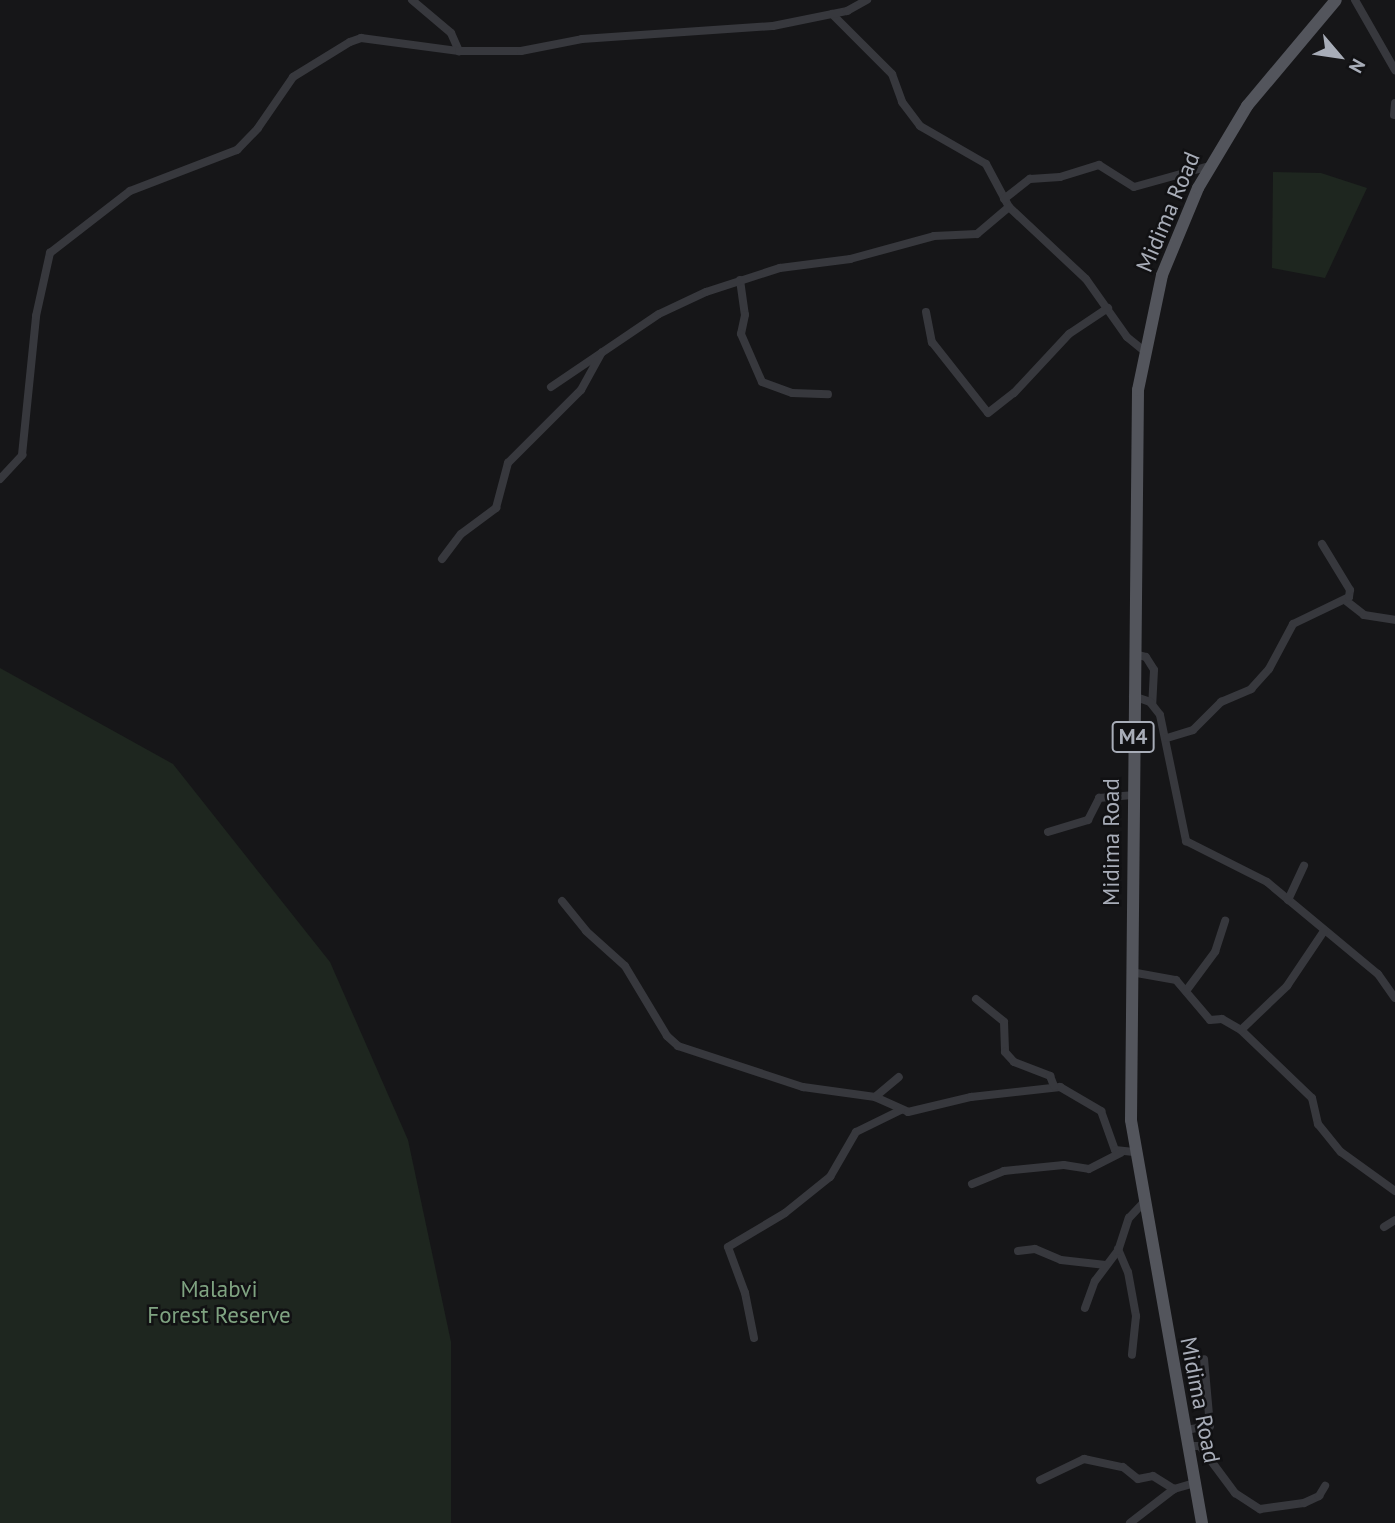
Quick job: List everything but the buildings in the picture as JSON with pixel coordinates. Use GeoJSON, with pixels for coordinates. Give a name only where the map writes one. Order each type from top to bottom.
{"type":"FeatureCollection","features":[{"type":"Feature","properties":{"kind":"main road","name":"Midima Road"},"geometry":{"type":"LineString","coordinates":[[1202,1523],[1144,1202],[1128,1152],[1135,454],[1143,351],[1170,250],[1209,166],[1247,106],[1336,0]]}},
{"type":"Feature","properties":{"kind":"street"},"geometry":{"type":"LineString","coordinates":[[412,0],[450,33],[459,51]]}},
{"type":"Feature","properties":{"kind":"street"},"geometry":{"type":"LineString","coordinates":[[0,479],[22,455],[43,268],[56,246],[130,191],[237,150],[258,128],[293,77],[355,40],[459,51],[521,51],[582,39],[757,28],[832,14],[867,0]]}},
{"type":"Feature","properties":{"kind":"street"},"geometry":{"type":"LineString","coordinates":[[1355,0],[1395,70]]}},
{"type":"Feature","properties":{"kind":"street"},"geometry":{"type":"LineString","coordinates":[[832,14],[892,74],[915,121],[978,156],[1006,203],[1086,279],[1127,337],[1143,351]]}},
{"type":"Feature","properties":{"kind":"street"},"geometry":{"type":"LineString","coordinates":[[1394,115],[1395,103]]}},
{"type":"Feature","properties":{"kind":"street"},"geometry":{"type":"LineString","coordinates":[[551,387],[670,307],[740,281],[808,263],[850,260],[923,238],[977,234],[1030,179],[1060,177],[1099,165],[1134,187],[1209,166]]}},
{"type":"Feature","properties":{"kind":"street"},"geometry":{"type":"LineString","coordinates":[[740,281],[745,315],[741,334],[762,382],[792,393],[828,394]]}},
{"type":"Feature","properties":{"kind":"street"},"geometry":{"type":"LineString","coordinates":[[926,312],[932,342],[988,413],[1014,393],[1069,334],[1108,308]]}},
{"type":"Feature","properties":{"kind":"street"},"geometry":{"type":"LineString","coordinates":[[442,559],[461,534],[496,508],[508,463],[581,390],[602,352]]}},
{"type":"Feature","properties":{"kind":"street"},"geometry":{"type":"LineString","coordinates":[[1167,738],[1193,730],[1221,702],[1251,689],[1269,669],[1293,624],[1345,600],[1350,590],[1321,544]]}},
{"type":"Feature","properties":{"kind":"street"},"geometry":{"type":"LineString","coordinates":[[1345,600],[1364,615],[1395,620]]}},
{"type":"Feature","properties":{"kind":"street"},"geometry":{"type":"LineString","coordinates":[[1134,654],[1146,657],[1154,670],[1152,704],[1167,738],[1186,841],[1252,871],[1378,974],[1395,998]]}},
{"type":"Feature","properties":{"kind":"street"},"geometry":{"type":"LineString","coordinates":[[1133,696],[1152,704]]}},
{"type":"Feature","properties":{"kind":"street"},"geometry":{"type":"LineString","coordinates":[[1048,832],[1088,820],[1099,798],[1132,795]]}},
{"type":"Feature","properties":{"kind":"street"},"geometry":{"type":"LineString","coordinates":[[1288,900],[1304,866]]}},
{"type":"Feature","properties":{"kind":"street"},"geometry":{"type":"LineString","coordinates":[[562,901],[586,931],[625,966],[671,1041],[803,1087],[875,1097],[901,1110],[916,1112],[971,1097],[1054,1086],[1096,1106],[1111,1146],[1128,1152]]}},
{"type":"Feature","properties":{"kind":"street"},"geometry":{"type":"LineString","coordinates":[[1186,991],[1214,952],[1225,921]]}},
{"type":"Feature","properties":{"kind":"street"},"geometry":{"type":"LineString","coordinates":[[1241,1030],[1281,994],[1324,931]]}},
{"type":"Feature","properties":{"kind":"street"},"geometry":{"type":"LineString","coordinates":[[1131,972],[1162,975],[1186,991],[1210,1020],[1222,1019],[1241,1030],[1312,1098],[1318,1124],[1341,1152],[1395,1191]]}},
{"type":"Feature","properties":{"kind":"street"},"geometry":{"type":"LineString","coordinates":[[976,999],[1004,1022],[1005,1052],[1014,1062],[1050,1076],[1054,1086]]}},
{"type":"Feature","properties":{"kind":"street"},"geometry":{"type":"LineString","coordinates":[[875,1097],[899,1077]]}},
{"type":"Feature","properties":{"kind":"street"},"geometry":{"type":"LineString","coordinates":[[754,1338],[745,1293],[728,1247],[785,1213],[830,1177],[856,1132],[901,1110]]}},
{"type":"Feature","properties":{"kind":"street"},"geometry":{"type":"LineString","coordinates":[[972,1184],[1004,1171],[1064,1165],[1089,1169],[1128,1152]]}},
{"type":"Feature","properties":{"kind":"street"},"geometry":{"type":"LineString","coordinates":[[1085,1308],[1106,1265],[1118,1249],[1129,1218],[1144,1202]]}},
{"type":"Feature","properties":{"kind":"street"},"geometry":{"type":"LineString","coordinates":[[1384,1227],[1395,1220]]}},
{"type":"Feature","properties":{"kind":"street"},"geometry":{"type":"LineString","coordinates":[[1018,1251],[1035,1249],[1061,1260],[1106,1265]]}},
{"type":"Feature","properties":{"kind":"street"},"geometry":{"type":"LineString","coordinates":[[1118,1249],[1128,1272],[1136,1316],[1132,1355]]}},
{"type":"Feature","properties":{"kind":"street"},"geometry":{"type":"LineString","coordinates":[[1185,1430],[1210,1426],[1204,1359]]}},
{"type":"Feature","properties":{"kind":"street"},"geometry":{"type":"LineString","coordinates":[[1188,1446],[1200,1446],[1235,1493],[1260,1508],[1304,1503],[1319,1496],[1325,1486]]}},
{"type":"Feature","properties":{"kind":"street"},"geometry":{"type":"LineString","coordinates":[[1040,1480],[1084,1459],[1123,1467],[1138,1479],[1153,1476],[1174,1489]]}},
{"type":"Feature","properties":{"kind":"street"},"geometry":{"type":"LineString","coordinates":[[1130,1523],[1174,1489],[1195,1483]]}},
{"type":"Feature","properties":{"kind":"green space"},"geometry":{"type":"Polygon","coordinates":[[[1273,172],[1321,173],[1367,188],[1325,278],[1272,268],[1273,172]]]}},
{"type":"Feature","properties":{"kind":"green space","name":"Malabvi Forest Reserve"},"geometry":{"type":"Polygon","coordinates":[[[0,668],[173,764],[330,962],[408,1140],[451,1342],[451,1523],[0,1523],[0,668]]]}}]}
